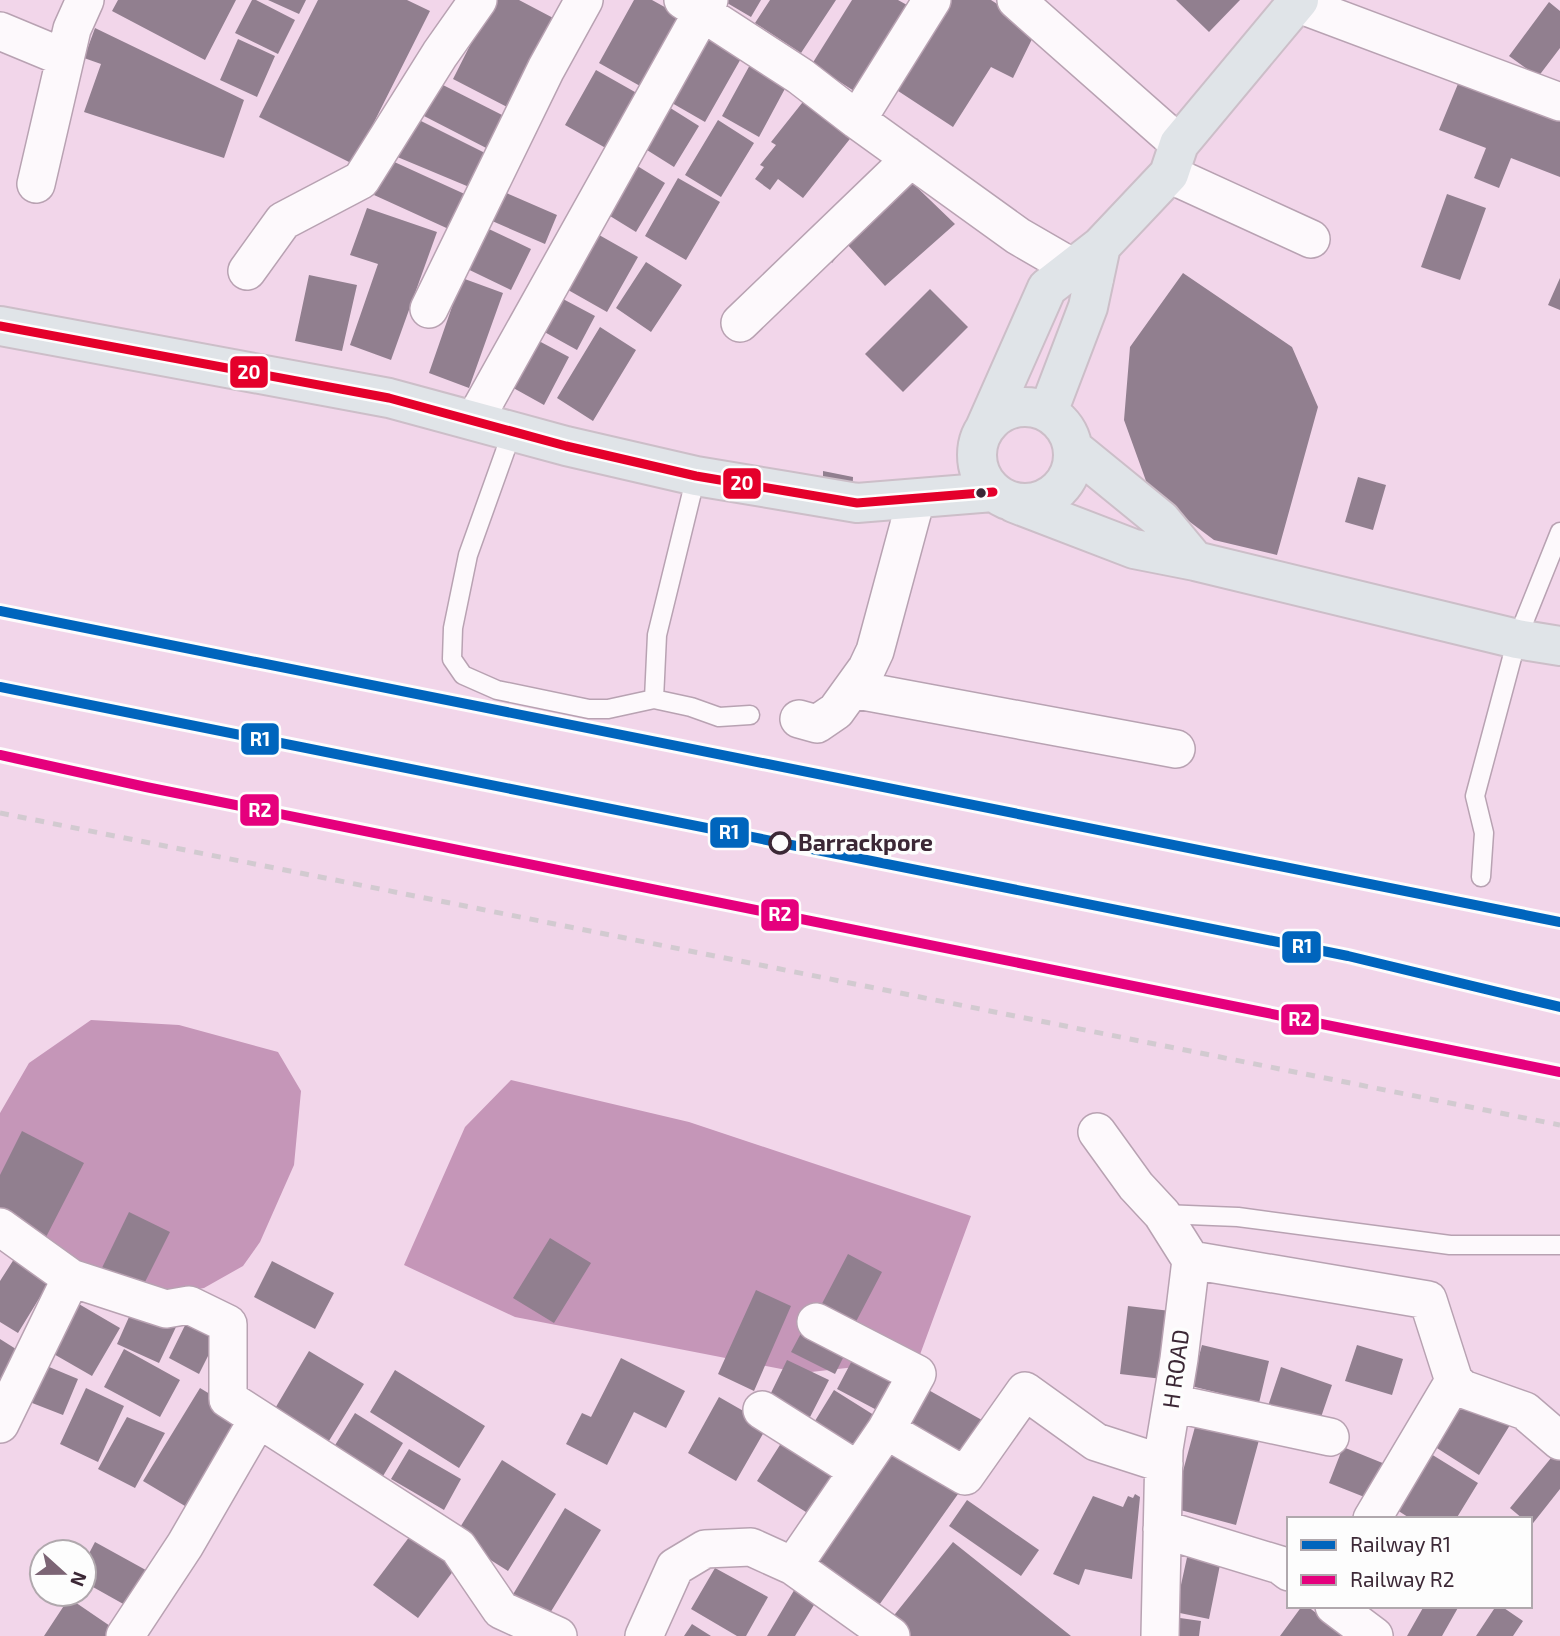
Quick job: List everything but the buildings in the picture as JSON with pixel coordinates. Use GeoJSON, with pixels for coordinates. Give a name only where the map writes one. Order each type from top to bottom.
{"type":"FeatureCollection","features":[{"type":"Feature","properties":{"kind":"main road"},"geometry":{"type":"LineString","coordinates":[[1297,2],[1089,264],[1046,288],[977,450],[980,473],[1003,498],[1134,549],[1195,561],[1517,639],[1560,646]]}},
{"type":"Feature","properties":{"kind":"main road"},"geometry":{"type":"LineString","coordinates":[[1048,412],[1088,307],[1089,264]]}},
{"type":"Feature","properties":{"kind":"main road"},"geometry":{"type":"LineString","coordinates":[[0,326],[389,398],[512,432],[696,476],[857,503],[1003,498],[1038,503],[1058,492],[1071,472],[1074,449]]}},
{"type":"Feature","properties":{"kind":"main road"},"geometry":{"type":"LineString","coordinates":[[985,428],[1002,412],[1025,406],[1048,412],[1065,427],[1074,449],[1161,520],[1195,561]]}},
{"type":"Feature","properties":{"kind":"street"},"geometry":{"type":"LineString","coordinates":[[36,184],[72,29],[85,0]]}},
{"type":"Feature","properties":{"kind":"street"},"geometry":{"type":"LineString","coordinates":[[247,271],[283,221],[361,180],[440,54],[478,0]]}},
{"type":"Feature","properties":{"kind":"street"},"geometry":{"type":"LineString","coordinates":[[429,309],[546,69],[584,0]]}},
{"type":"Feature","properties":{"kind":"street"},"geometry":{"type":"LineString","coordinates":[[856,120],[932,0]]}},
{"type":"Feature","properties":{"kind":"street"},"geometry":{"type":"LineString","coordinates":[[1016,0],[1174,159],[1311,239]]}},
{"type":"Feature","properties":{"kind":"street"},"geometry":{"type":"LineString","coordinates":[[1297,2],[1560,102]]}},
{"type":"Feature","properties":{"kind":"street"},"geometry":{"type":"LineString","coordinates":[[474,421],[698,4],[1018,236],[1089,264]]}},
{"type":"Feature","properties":{"kind":"street"},"geometry":{"type":"LineString","coordinates":[[0,31],[65,58]]}},
{"type":"Feature","properties":{"kind":"street"},"geometry":{"type":"LineString","coordinates":[[740,323],[901,168],[906,161],[906,155]]}},
{"type":"Feature","properties":{"kind":"street"},"geometry":{"type":"LineString","coordinates":[[799,719],[817,724],[836,711],[867,668],[875,651],[916,499]]}},
{"type":"Feature","properties":{"kind":"street"},"geometry":{"type":"LineString","coordinates":[[852,689],[1176,749]]}},
{"type":"Feature","properties":{"kind":"street"},"geometry":{"type":"LineString","coordinates":[[1097,1132],[1136,1186],[1163,1214],[1191,1260],[1428,1300],[1454,1381],[1463,1389],[1525,1411],[1560,1441]]}},
{"type":"Feature","properties":{"kind":"street"},"geometry":{"type":"LineString","coordinates":[[0,1227],[71,1278],[166,1309],[189,1305],[228,1324],[228,1399],[458,1547],[501,1610],[558,1636]]}},
{"type":"Feature","properties":{"kind":"street","name":"H ROAD"},"geometry":{"type":"LineString","coordinates":[[1160,1636],[1164,1465],[1191,1260]]}},
{"type":"Feature","properties":{"kind":"street"},"geometry":{"type":"LineString","coordinates":[[0,1424],[71,1278]]}},
{"type":"Feature","properties":{"kind":"street"},"geometry":{"type":"LineString","coordinates":[[793,1566],[886,1430],[917,1374],[816,1322]]}},
{"type":"Feature","properties":{"kind":"street"},"geometry":{"type":"LineString","coordinates":[[1373,1517],[1454,1381]]}},
{"type":"Feature","properties":{"kind":"street"},"geometry":{"type":"LineString","coordinates":[[886,1430],[965,1476],[1025,1391],[1096,1442],[1164,1465]]}},
{"type":"Feature","properties":{"kind":"street"},"geometry":{"type":"LineString","coordinates":[[1172,1403],[1330,1437]]}},
{"type":"Feature","properties":{"kind":"street"},"geometry":{"type":"LineString","coordinates":[[762,1410],[857,1470]]}},
{"type":"Feature","properties":{"kind":"street"},"geometry":{"type":"LineString","coordinates":[[125,1636],[185,1545],[258,1419]]}},
{"type":"Feature","properties":{"kind":"street"},"geometry":{"type":"LineString","coordinates":[[1162,1529],[1280,1565],[1287,1570]]}},
{"type":"Feature","properties":{"kind":"street"},"geometry":{"type":"LineString","coordinates":[[644,1636],[675,1567],[705,1549],[751,1547],[793,1566],[891,1636]]}},
{"type":"Feature","properties":{"kind":"street"},"geometry":{"type":"LineString","coordinates":[[1337,1608],[1374,1636]]}},
{"type":"Feature","properties":{"kind":"lane"},"geometry":{"type":"LineString","coordinates":[[512,432],[468,555],[453,628],[452,659],[463,675],[498,691],[589,709],[608,709],[654,699],[691,707],[719,717],[750,715]]}},
{"type":"Feature","properties":{"kind":"lane"},"geometry":{"type":"LineString","coordinates":[[654,699],[657,635],[696,476]]}},
{"type":"Feature","properties":{"kind":"lane"},"geometry":{"type":"LineString","coordinates":[[1481,877],[1484,833],[1475,796],[1517,639],[1560,532]]}},
{"type":"Feature","properties":{"kind":"lane"},"geometry":{"type":"LineString","coordinates":[[1163,1214],[1238,1217],[1450,1245],[1560,1245]]}},
{"type":"Feature","properties":{"kind":"shaded area"},"geometry":{"type":"Polygon","coordinates":[[[91,1020],[179,1025],[278,1052],[301,1091],[294,1165],[260,1242],[243,1266],[204,1288],[133,1301],[0,1223],[0,1113],[29,1063],[91,1020]]]}},
{"type":"Feature","properties":{"kind":"shaded area"},"geometry":{"type":"Polygon","coordinates":[[[511,1080],[689,1122],[971,1216],[918,1360],[802,1373],[515,1317],[404,1265],[465,1127],[511,1080]]]}},
{"type":"Feature","properties":{"kind":"railway"},"geometry":{"type":"LineString","coordinates":[[0,611],[1560,922]]}},
{"type":"Feature","properties":{"kind":"railway"},"geometry":{"type":"LineString","coordinates":[[0,755],[146,787],[1560,1072]]}},
{"type":"Feature","properties":{"kind":"railway"},"geometry":{"type":"LineString","coordinates":[[0,813],[1560,1125]]}},
{"type":"Feature","properties":{"kind":"rail line","name":"R1"},"geometry":{"type":"LineString","coordinates":[[0,611],[1560,922]]}},
{"type":"Feature","properties":{"kind":"rail line","name":"R1"},"geometry":{"type":"LineString","coordinates":[[0,687],[1348,956],[1560,1007]]}},
{"type":"Feature","properties":{"kind":"rail line","name":"R2"},"geometry":{"type":"LineString","coordinates":[[0,755],[146,787],[1560,1072]]}},
{"type":"Feature","properties":{"kind":"transit line","name":"20"},"geometry":{"type":"LineString","coordinates":[[0,326],[389,398],[566,446],[696,476],[857,503],[993,492]]}},
{"type":"Feature","properties":{"kind":"place","name":"Barrackpore"},"geometry":{"type":"Point","coordinates":[780,843]}}]}
